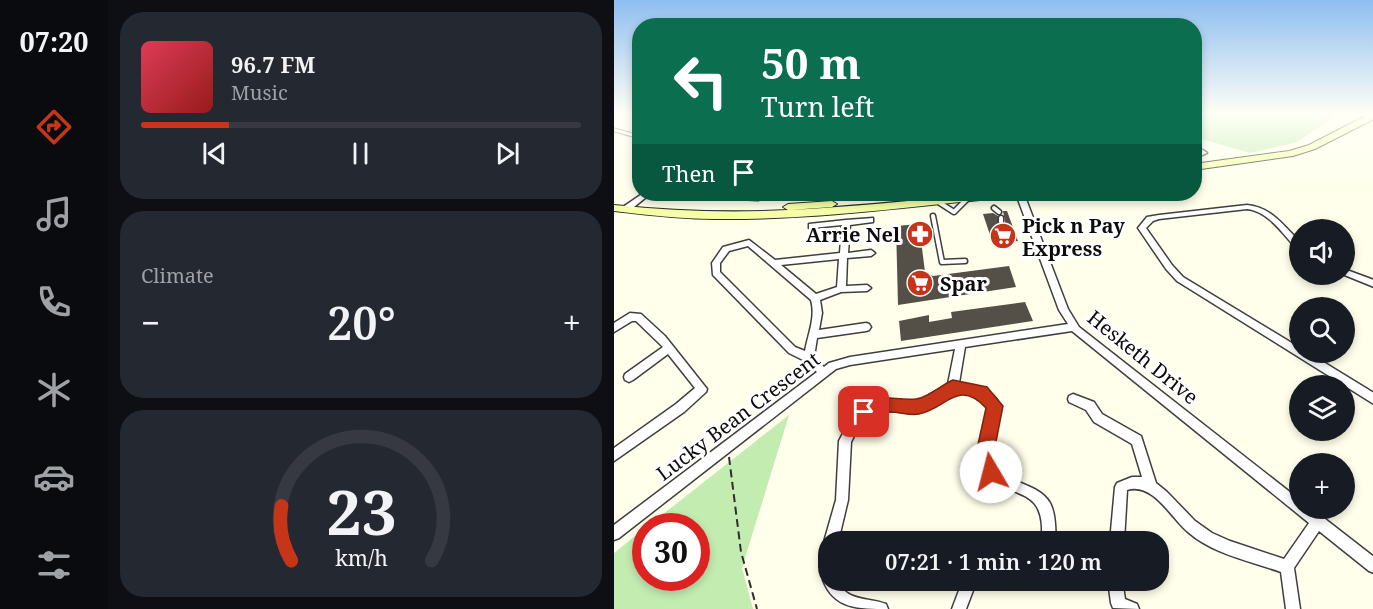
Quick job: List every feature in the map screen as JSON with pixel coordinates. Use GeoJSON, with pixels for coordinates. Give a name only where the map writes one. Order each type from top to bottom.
{"type":"FeatureCollection","features":[{"type":"Feature","properties":{"kind":"main road"},"geometry":{"type":"LineString","coordinates":[[1202,165],[1290,154],[1320,142]]}},
{"type":"Feature","properties":{"kind":"main road"},"geometry":{"type":"LineString","coordinates":[[614,199],[625,206],[738,217],[812,215],[908,201]]}},
{"type":"Feature","properties":{"kind":"street","name":"Hesketh Drive"},"geometry":{"type":"LineString","coordinates":[[1023,201],[1064,310],[1073,327],[1289,499]]}},
{"type":"Feature","properties":{"kind":"street"},"geometry":{"type":"LineString","coordinates":[[1289,236],[1266,212],[1247,207],[1159,217],[1144,223],[1142,228],[1180,279],[1373,399]]}},
{"type":"Feature","properties":{"kind":"street"},"geometry":{"type":"LineString","coordinates":[[812,226],[870,220]]}},
{"type":"Feature","properties":{"kind":"street"},"geometry":{"type":"LineString","coordinates":[[840,289],[846,222]]}},
{"type":"Feature","properties":{"kind":"street"},"geometry":{"type":"LineString","coordinates":[[809,358],[818,310],[815,298],[776,263],[749,243],[726,249],[715,268],[716,273],[792,350],[809,358],[824,373]]}},
{"type":"Feature","properties":{"kind":"street"},"geometry":{"type":"LineString","coordinates":[[776,263],[871,253]]}},
{"type":"Feature","properties":{"kind":"street"},"geometry":{"type":"LineString","coordinates":[[1355,277],[1373,284]]}},
{"type":"Feature","properties":{"kind":"street"},"geometry":{"type":"LineString","coordinates":[[815,298],[840,289],[867,288]]}},
{"type":"Feature","properties":{"kind":"street"},"geometry":{"type":"LineString","coordinates":[[614,328],[630,317],[638,317],[669,348],[702,387],[701,392],[614,455]]}},
{"type":"Feature","properties":{"kind":"street"},"geometry":{"type":"LineString","coordinates":[[813,335],[866,327]]}},
{"type":"Feature","properties":{"kind":"street","name":"Lucky Bean Crescent"},"geometry":{"type":"LineString","coordinates":[[614,533],[824,373],[844,363],[1073,327]]}},
{"type":"Feature","properties":{"kind":"street"},"geometry":{"type":"LineString","coordinates":[[953,387],[961,345]]}},
{"type":"Feature","properties":{"kind":"street"},"geometry":{"type":"LineString","coordinates":[[629,377],[669,348]]}},
{"type":"Feature","properties":{"kind":"street"},"geometry":{"type":"LineString","coordinates":[[834,531],[842,500],[845,441],[864,412],[875,406],[918,407],[953,387],[981,392],[994,403],[984,458],[987,469],[1035,495],[1046,505],[1049,512],[1049,531]]}},
{"type":"Feature","properties":{"kind":"street"},"geometry":{"type":"LineString","coordinates":[[1073,399],[1090,406],[1098,418],[1137,440],[1151,487],[1184,521],[1211,540],[1287,567]]}},
{"type":"Feature","properties":{"kind":"street"},"geometry":{"type":"LineString","coordinates":[[1117,531],[1121,487],[1133,482],[1151,487]]}},
{"type":"Feature","properties":{"kind":"street","name":"Hesketh Drive"},"geometry":{"type":"LineString","coordinates":[[1313,519],[1373,566]]}},
{"type":"Feature","properties":{"kind":"street"},"geometry":{"type":"LineString","coordinates":[[1293,609],[1287,567],[1317,522]]}},
{"type":"Feature","properties":{"kind":"street"},"geometry":{"type":"LineString","coordinates":[[834,591],[843,600],[881,609]]}},
{"type":"Feature","properties":{"kind":"street"},"geometry":{"type":"LineString","coordinates":[[961,608],[966,591]]}},
{"type":"Feature","properties":{"kind":"street"},"geometry":{"type":"LineString","coordinates":[[1116,591],[1118,603],[1132,609]]}},
{"type":"Feature","properties":{"kind":"lane"},"geometry":{"type":"LineString","coordinates":[[994,208],[999,212]]}},
{"type":"Feature","properties":{"kind":"lane"},"geometry":{"type":"LineString","coordinates":[[933,216],[942,262],[965,261]]}},
{"type":"Feature","properties":{"kind":"path"},"geometry":{"type":"LineString","coordinates":[[728,446],[741,552],[757,609]]}},
{"type":"Feature","properties":{"kind":"green space"},"geometry":{"type":"Polygon","coordinates":[[[1214,142],[1295,142],[1250,153],[1214,142]]]}},
{"type":"Feature","properties":{"kind":"green space"},"geometry":{"type":"Polygon","coordinates":[[[789,415],[742,568],[753,609],[614,609],[614,553],[632,538],[632,591],[710,591],[710,513],[665,513],[789,415]]]}},
{"type":"Feature","properties":{"kind":"building"},"geometry":{"type":"Polygon","coordinates":[[[1003,211],[1007,211],[1018,241],[993,244],[983,214],[993,213],[998,216],[998,225],[1002,226],[1005,222],[1003,211]]]}},
{"type":"Feature","properties":{"kind":"building"},"geometry":{"type":"Polygon","coordinates":[[[919,224],[925,272],[933,276],[1009,266],[1016,287],[898,305],[896,226],[919,224]]]}},
{"type":"Feature","properties":{"kind":"building"},"geometry":{"type":"Polygon","coordinates":[[[1025,302],[1033,321],[901,341],[899,321],[929,315],[929,322],[952,318],[951,312],[1025,302]]]}},
{"type":"Feature","properties":{"kind":"place","name":"Arrie Nel"},"geometry":{"type":"Point","coordinates":[920,234]}},
{"type":"Feature","properties":{"kind":"place","name":"Pick n Pay Express"},"geometry":{"type":"Point","coordinates":[1003,236]}},
{"type":"Feature","properties":{"kind":"place","name":"Spar"},"geometry":{"type":"Point","coordinates":[920,283]}},
{"type":"Feature","properties":{"kind":"route"},"geometry":{"type":"LineString","coordinates":[[864,412],[875,406],[889,404],[922,406],[953,387],[981,392],[994,403],[984,458],[987,469],[991,472]]}}]}
